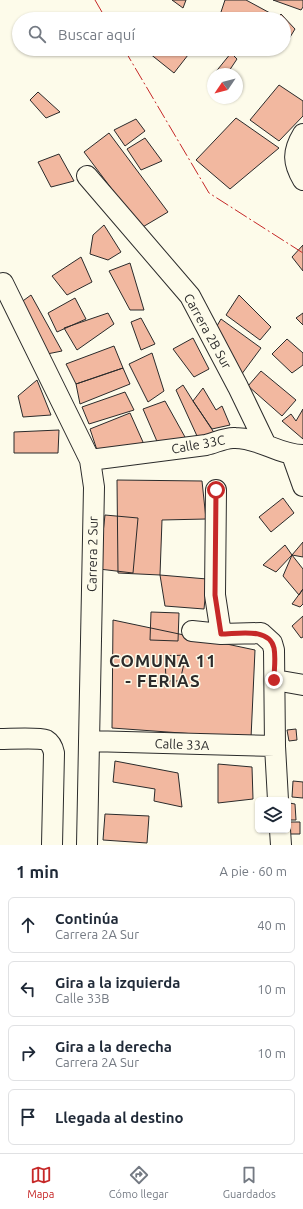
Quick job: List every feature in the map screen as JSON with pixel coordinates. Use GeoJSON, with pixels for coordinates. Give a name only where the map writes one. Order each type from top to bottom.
{"type":"FeatureCollection","features":[{"type":"Feature","properties":{"kind":"street"},"geometry":{"type":"LineString","coordinates":[[300,174],[295,156],[298,142],[303,134]]}},
{"type":"Feature","properties":{"kind":"street","name":"Carrera 2B Sur"},"geometry":{"type":"LineString","coordinates":[[87,176],[190,296],[238,387],[265,443]]}},
{"type":"Feature","properties":{"kind":"street","name":"Carrera 2 Sur"},"geometry":{"type":"LineString","coordinates":[[3,284],[90,460],[94,487],[87,845]]}},
{"type":"Feature","properties":{"kind":"street","name":"Calle 33C"},"geometry":{"type":"LineString","coordinates":[[90,460],[212,444],[233,437],[248,438],[297,455]]}},
{"type":"Feature","properties":{"kind":"street"},"geometry":{"type":"LineString","coordinates":[[297,455],[303,486]]}},
{"type":"Feature","properties":{"kind":"street"},"geometry":{"type":"LineString","coordinates":[[216,490],[215,595],[221,634]]}},
{"type":"Feature","properties":{"kind":"street"},"geometry":{"type":"LineString","coordinates":[[192,631],[221,634],[261,633],[272,643],[274,650],[275,746],[278,797]]}},
{"type":"Feature","properties":{"kind":"street"},"geometry":{"type":"LineString","coordinates":[[274,680],[303,685]]}},
{"type":"Feature","properties":{"kind":"street"},"geometry":{"type":"LineString","coordinates":[[0,739],[46,740],[52,746],[54,753],[52,845]]}},
{"type":"Feature","properties":{"kind":"street","name":"Calle 33A"},"geometry":{"type":"LineString","coordinates":[[88,741],[275,746]]}},
{"type":"Feature","properties":{"kind":"street"},"geometry":{"type":"LineString","coordinates":[[280,833],[281,845]]}},
{"type":"Feature","properties":{"kind":"building"},"geometry":{"type":"Polygon","coordinates":[[[172,0],[186,0],[183,8],[172,0]]]}},
{"type":"Feature","properties":{"kind":"building"},"geometry":{"type":"Polygon","coordinates":[[[225,0],[246,0],[268,12],[221,12],[225,0]]]}},
{"type":"Feature","properties":{"kind":"building"},"geometry":{"type":"Polygon","coordinates":[[[273,0],[303,0],[303,7],[301,10],[273,0]]]}},
{"type":"Feature","properties":{"kind":"building"},"geometry":{"type":"Polygon","coordinates":[[[291,25],[295,29],[291,36],[291,25]]]}},
{"type":"Feature","properties":{"kind":"building"},"geometry":{"type":"Polygon","coordinates":[[[153,56],[187,56],[174,73],[153,56]]]}},
{"type":"Feature","properties":{"kind":"building"},"geometry":{"type":"Polygon","coordinates":[[[229,56],[234,56],[237,59],[231,68],[219,68],[229,56]]]}},
{"type":"Feature","properties":{"kind":"building"},"geometry":{"type":"Polygon","coordinates":[[[279,85],[303,101],[303,116],[279,141],[250,120],[279,85]]]}},
{"type":"Feature","properties":{"kind":"building"},"geometry":{"type":"Polygon","coordinates":[[[38,92],[60,112],[46,118],[30,100],[38,92]]]}},
{"type":"Feature","properties":{"kind":"building"},"geometry":{"type":"Polygon","coordinates":[[[236,118],[279,148],[230,189],[196,160],[236,118]]]}},
{"type":"Feature","properties":{"kind":"building"},"geometry":{"type":"Polygon","coordinates":[[[136,119],[145,131],[125,146],[114,130],[136,119]]]}},
{"type":"Feature","properties":{"kind":"building"},"geometry":{"type":"Polygon","coordinates":[[[109,133],[168,212],[141,228],[84,152],[109,133]]]}},
{"type":"Feature","properties":{"kind":"building"},"geometry":{"type":"Polygon","coordinates":[[[145,138],[162,161],[141,170],[127,149],[145,138]]]}},
{"type":"Feature","properties":{"kind":"building"},"geometry":{"type":"Polygon","coordinates":[[[59,154],[74,181],[51,187],[38,162],[59,154]]]}},
{"type":"Feature","properties":{"kind":"building"},"geometry":{"type":"Polygon","coordinates":[[[104,225],[121,252],[108,260],[90,254],[93,235],[104,225]]]}},
{"type":"Feature","properties":{"kind":"building"},"geometry":{"type":"Polygon","coordinates":[[[303,245],[303,271],[292,257],[303,245]]]}},
{"type":"Feature","properties":{"kind":"building"},"geometry":{"type":"Polygon","coordinates":[[[81,257],[92,282],[67,295],[52,276],[81,257]]]}},
{"type":"Feature","properties":{"kind":"building"},"geometry":{"type":"Polygon","coordinates":[[[130,263],[144,310],[130,310],[109,271],[130,263]]]}},
{"type":"Feature","properties":{"kind":"building"},"geometry":{"type":"Polygon","coordinates":[[[31,295],[62,351],[47,354],[20,303],[31,295]]]}},
{"type":"Feature","properties":{"kind":"building"},"geometry":{"type":"Polygon","coordinates":[[[239,295],[271,327],[260,340],[226,315],[239,295]]]}},
{"type":"Feature","properties":{"kind":"building"},"geometry":{"type":"Polygon","coordinates":[[[75,298],[86,319],[57,332],[48,313],[75,298]]]}},
{"type":"Feature","properties":{"kind":"building"},"geometry":{"type":"Polygon","coordinates":[[[108,313],[114,324],[77,350],[64,328],[108,313]]]}},
{"type":"Feature","properties":{"kind":"building"},"geometry":{"type":"Polygon","coordinates":[[[303,313],[303,325],[296,318],[303,313]]]}},
{"type":"Feature","properties":{"kind":"building"},"geometry":{"type":"Polygon","coordinates":[[[141,318],[155,344],[141,350],[131,322],[141,318]]]}},
{"type":"Feature","properties":{"kind":"building"},"geometry":{"type":"Polygon","coordinates":[[[221,319],[261,348],[241,375],[214,331],[221,319]]]}},
{"type":"Feature","properties":{"kind":"building"},"geometry":{"type":"Polygon","coordinates":[[[193,338],[209,369],[194,377],[173,349],[193,338]]]}},
{"type":"Feature","properties":{"kind":"building"},"geometry":{"type":"Polygon","coordinates":[[[287,339],[303,353],[303,365],[292,373],[272,354],[287,339]]]}},
{"type":"Feature","properties":{"kind":"building"},"geometry":{"type":"Polygon","coordinates":[[[114,346],[123,368],[76,384],[66,364],[114,346]]]}},
{"type":"Feature","properties":{"kind":"building"},"geometry":{"type":"Polygon","coordinates":[[[152,353],[164,391],[148,402],[129,364],[152,353]]]}},
{"type":"Feature","properties":{"kind":"building"},"geometry":{"type":"Polygon","coordinates":[[[123,368],[130,384],[80,404],[76,384],[123,368]]]}},
{"type":"Feature","properties":{"kind":"building"},"geometry":{"type":"Polygon","coordinates":[[[261,371],[296,400],[282,416],[248,386],[261,371]]]}},
{"type":"Feature","properties":{"kind":"building"},"geometry":{"type":"Polygon","coordinates":[[[37,380],[51,415],[23,417],[18,396],[37,380]]]}},
{"type":"Feature","properties":{"kind":"building"},"geometry":{"type":"Polygon","coordinates":[[[183,385],[215,434],[197,436],[176,390],[183,385]]]}},
{"type":"Feature","properties":{"kind":"building"},"geometry":{"type":"Polygon","coordinates":[[[203,388],[216,410],[222,406],[230,425],[212,429],[193,401],[203,388]]]}},
{"type":"Feature","properties":{"kind":"building"},"geometry":{"type":"Polygon","coordinates":[[[125,392],[134,410],[89,424],[82,407],[125,392]]]}},
{"type":"Feature","properties":{"kind":"building"},"geometry":{"type":"Polygon","coordinates":[[[165,401],[185,437],[159,446],[143,409],[165,401]]]}},
{"type":"Feature","properties":{"kind":"building"},"geometry":{"type":"Polygon","coordinates":[[[303,409],[303,439],[282,421],[291,414],[296,421],[303,409]]]}},
{"type":"Feature","properties":{"kind":"building"},"geometry":{"type":"Polygon","coordinates":[[[130,413],[147,451],[98,453],[90,429],[130,413]]]}},
{"type":"Feature","properties":{"kind":"building"},"geometry":{"type":"Polygon","coordinates":[[[59,430],[58,453],[14,453],[14,432],[59,430]]]}},
{"type":"Feature","properties":{"kind":"building"},"geometry":{"type":"Polygon","coordinates":[[[117,480],[202,481],[206,519],[162,520],[160,575],[118,573],[117,480]]]}},
{"type":"Feature","properties":{"kind":"building"},"geometry":{"type":"Polygon","coordinates":[[[283,498],[294,513],[271,532],[259,517],[283,498]]]}},
{"type":"Feature","properties":{"kind":"building"},"geometry":{"type":"Polygon","coordinates":[[[105,515],[138,518],[133,573],[99,569],[105,515]]]}},
{"type":"Feature","properties":{"kind":"building"},"geometry":{"type":"Polygon","coordinates":[[[303,542],[303,557],[292,555],[303,542]]]}},
{"type":"Feature","properties":{"kind":"building"},"geometry":{"type":"Polygon","coordinates":[[[285,545],[292,555],[276,572],[263,565],[285,545]]]}},
{"type":"Feature","properties":{"kind":"building"},"geometry":{"type":"Polygon","coordinates":[[[292,555],[303,569],[303,589],[299,595],[283,576],[292,555]]]}},
{"type":"Feature","properties":{"kind":"building"},"geometry":{"type":"Polygon","coordinates":[[[160,575],[207,579],[204,609],[165,606],[160,575]]]}},
{"type":"Feature","properties":{"kind":"building"},"geometry":{"type":"Polygon","coordinates":[[[303,589],[303,604],[300,607],[292,604],[303,589]]]}},
{"type":"Feature","properties":{"kind":"building"},"geometry":{"type":"Polygon","coordinates":[[[151,612],[179,613],[178,641],[150,640],[151,612]]]}},
{"type":"Feature","properties":{"kind":"building"},"geometry":{"type":"Polygon","coordinates":[[[303,616],[303,637],[301,638],[292,626],[303,616]]]}},
{"type":"Feature","properties":{"kind":"building"},"geometry":{"type":"Polygon","coordinates":[[[113,620],[255,650],[251,738],[112,728],[113,620]]]}},
{"type":"Feature","properties":{"kind":"building"},"geometry":{"type":"Polygon","coordinates":[[[186,655],[180,681],[166,681],[165,656],[186,655]]]}},
{"type":"Feature","properties":{"kind":"building"},"geometry":{"type":"Polygon","coordinates":[[[296,729],[297,740],[289,741],[287,730],[296,729]]]}},
{"type":"Feature","properties":{"kind":"building"},"geometry":{"type":"Polygon","coordinates":[[[115,761],[178,773],[182,807],[154,801],[155,789],[113,782],[115,761]]]}},
{"type":"Feature","properties":{"kind":"building"},"geometry":{"type":"Polygon","coordinates":[[[218,764],[252,767],[253,799],[218,803],[218,764]]]}},
{"type":"Feature","properties":{"kind":"building"},"geometry":{"type":"Polygon","coordinates":[[[293,781],[303,782],[303,798],[292,797],[293,781]]]}},
{"type":"Feature","properties":{"kind":"building"},"geometry":{"type":"Polygon","coordinates":[[[291,803],[295,804],[296,820],[291,820],[291,803]]]}},
{"type":"Feature","properties":{"kind":"building"},"geometry":{"type":"Polygon","coordinates":[[[105,814],[149,816],[147,843],[103,840],[105,814]]]}},
{"type":"Feature","properties":{"kind":"building"},"geometry":{"type":"Polygon","coordinates":[[[291,822],[300,822],[300,834],[290,834],[291,822]]]}},
{"type":"Feature","properties":{"kind":"power"},"geometry":{"type":"LineString","coordinates":[[95,0],[102,12]]}},
{"type":"Feature","properties":{"kind":"power"},"geometry":{"type":"LineString","coordinates":[[128,56],[209,193],[303,253]]}},
{"type":"Feature","properties":{"kind":"district","name":"COMUNA 11 - FERIAS"},"geometry":{"type":"Point","coordinates":[163,670]}},
{"type":"Feature","properties":{"kind":"route"},"geometry":{"type":"LineString","coordinates":[[216,490],[215,595],[221,634],[261,633],[267,637],[272,643],[274,650],[274,680]]}}]}
